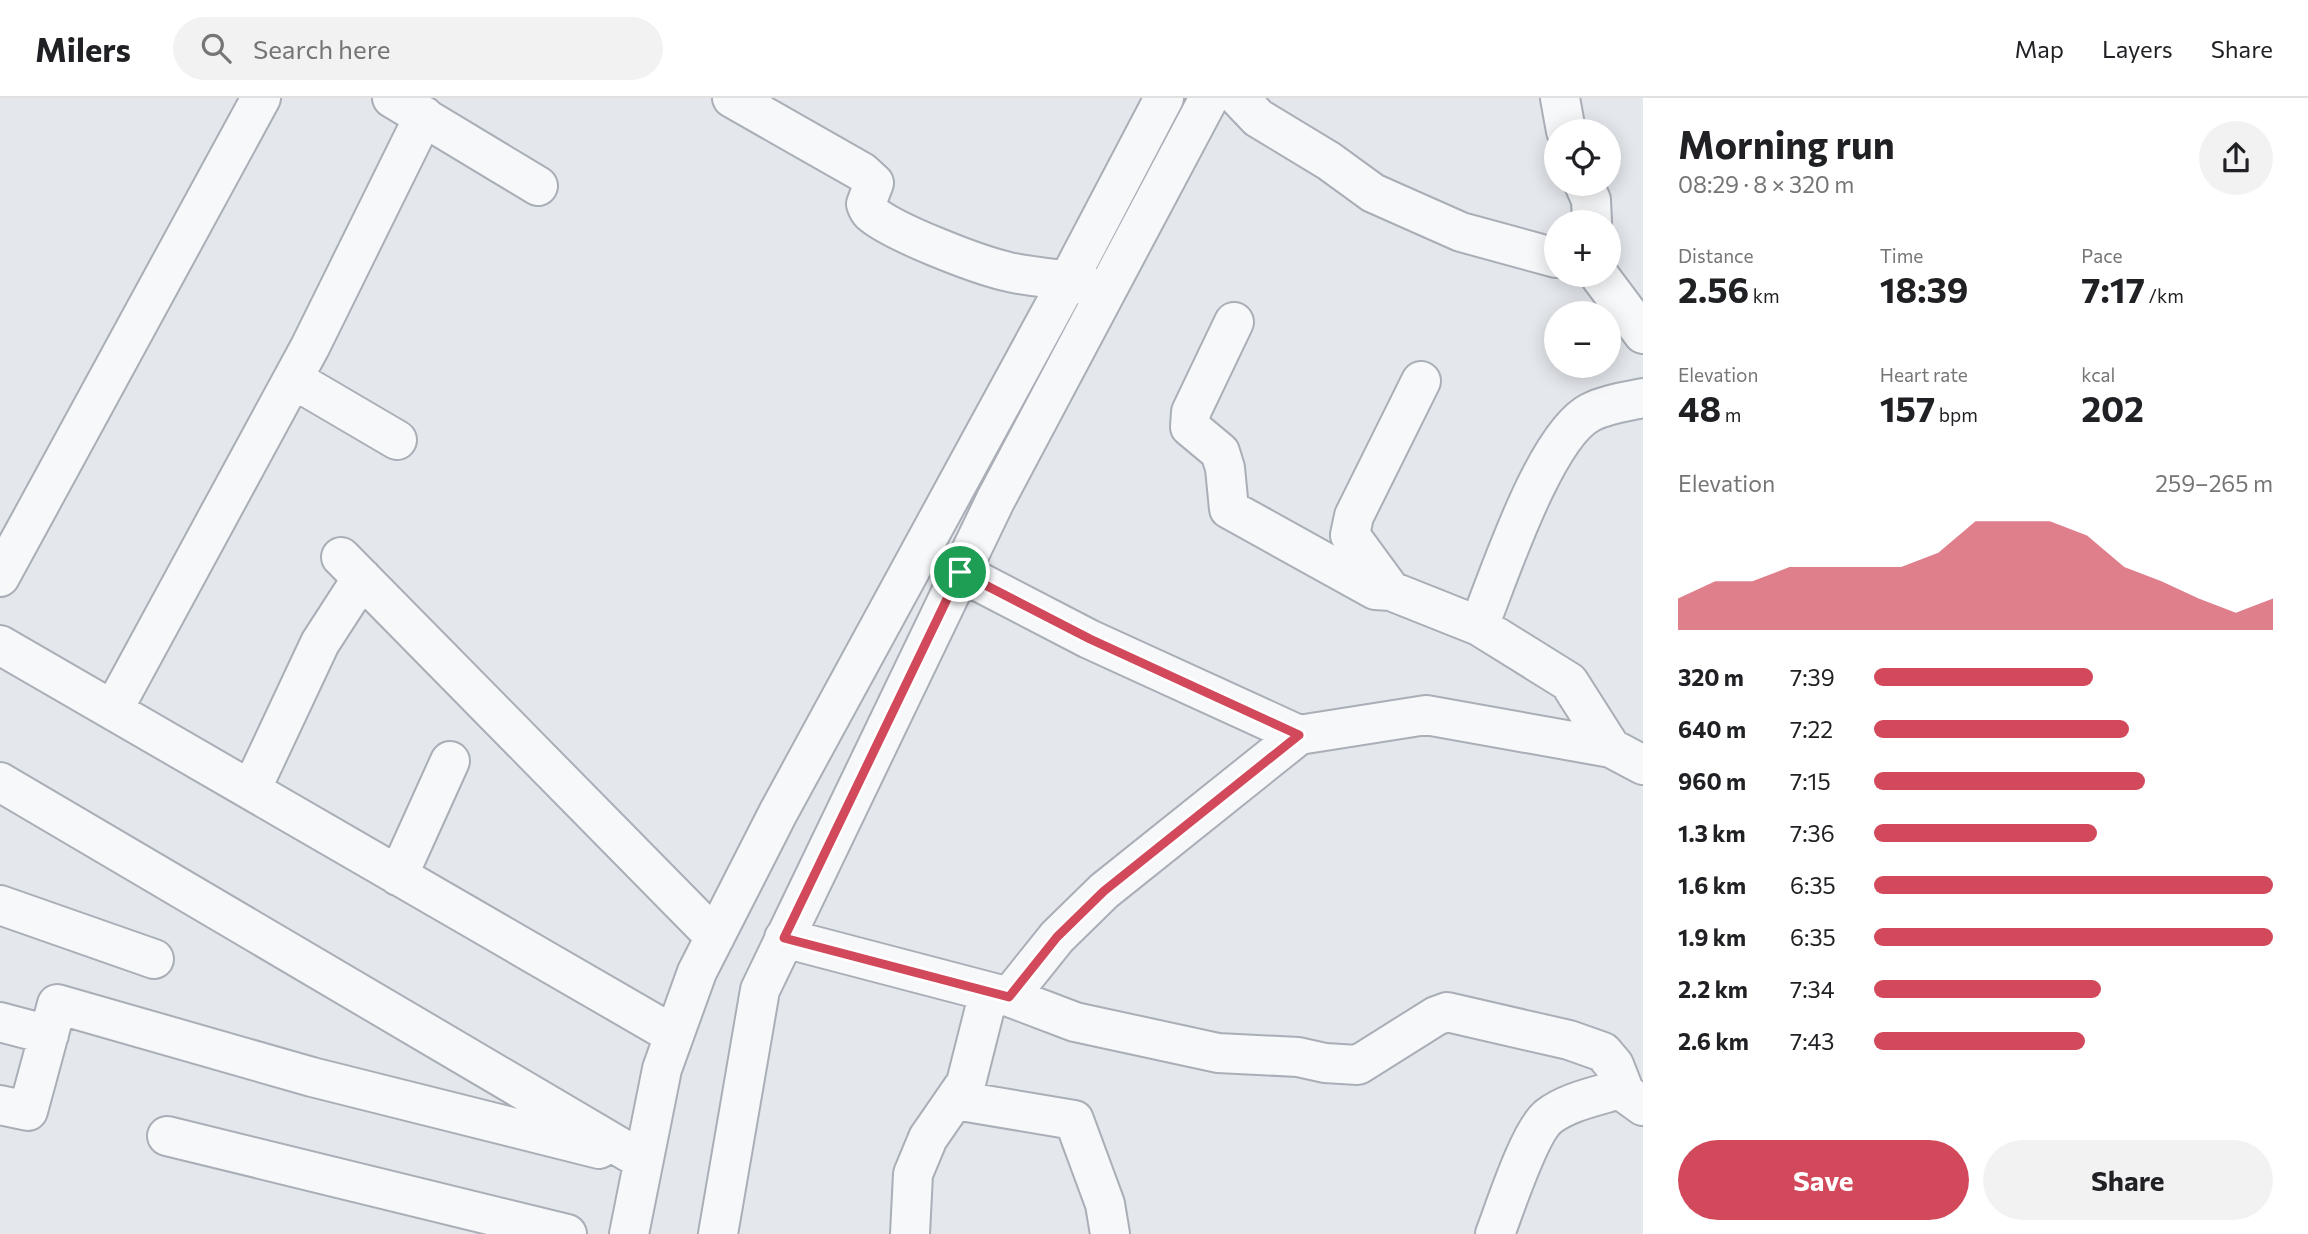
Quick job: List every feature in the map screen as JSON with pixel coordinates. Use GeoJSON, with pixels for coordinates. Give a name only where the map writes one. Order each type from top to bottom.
{"type":"FeatureCollection","features":[{"type":"Feature","properties":{"kind":"street"},"geometry":{"type":"LineString","coordinates":[[0,577],[261,98]]}},
{"type":"Feature","properties":{"kind":"street"},"geometry":{"type":"LineString","coordinates":[[732,98],[862,172],[874,183],[866,204],[870,212],[892,226],[948,251],[1006,272],[1069,279],[1106,292]]}},
{"type":"Feature","properties":{"kind":"street"},"geometry":{"type":"LineString","coordinates":[[629,1234],[662,1069],[697,972],[778,813],[1069,279],[1164,98]]}},
{"type":"Feature","properties":{"kind":"street"},"geometry":{"type":"LineString","coordinates":[[718,1234],[760,990],[995,500],[1209,98]]}},
{"type":"Feature","properties":{"kind":"street"},"geometry":{"type":"LineString","coordinates":[[1239,98],[1258,118],[1329,161],[1373,193],[1461,232],[1544,255]]}},
{"type":"Feature","properties":{"kind":"street"},"geometry":{"type":"LineString","coordinates":[[1560,98],[1564,119]]}},
{"type":"Feature","properties":{"kind":"street"},"geometry":{"type":"LineString","coordinates":[[113,710],[293,379],[408,107],[538,186]]}},
{"type":"Feature","properties":{"kind":"street"},"geometry":{"type":"LineString","coordinates":[[1608,287],[1643,334]]}},
{"type":"Feature","properties":{"kind":"street"},"geometry":{"type":"LineString","coordinates":[[1234,322],[1191,412],[1190,427],[1220,452],[1225,468],[1229,509],[1375,590],[1391,591],[1479,626],[1569,682],[1627,756]]}},
{"type":"Feature","properties":{"kind":"street"},"geometry":{"type":"LineString","coordinates":[[293,379],[397,440]]}},
{"type":"Feature","properties":{"kind":"street"},"geometry":{"type":"LineString","coordinates":[[1391,591],[1350,535],[1354,516],[1421,381]]}},
{"type":"Feature","properties":{"kind":"street"},"geometry":{"type":"LineString","coordinates":[[1479,626],[1539,478],[1566,433],[1589,413],[1643,398]]}},
{"type":"Feature","properties":{"kind":"street"},"geometry":{"type":"LineString","coordinates":[[251,790],[320,643],[352,567],[715,937]]}},
{"type":"Feature","properties":{"kind":"street"},"geometry":{"type":"LineString","coordinates":[[960,572],[1090,639],[1299,735]]}},
{"type":"Feature","properties":{"kind":"street"},"geometry":{"type":"LineString","coordinates":[[0,645],[674,1035]]}},
{"type":"Feature","properties":{"kind":"street"},"geometry":{"type":"LineString","coordinates":[[910,1234],[914,1174],[928,1138],[966,1083],[999,995],[1104,891],[1299,735],[1426,715],[1627,756]]}},
{"type":"Feature","properties":{"kind":"street"},"geometry":{"type":"LineString","coordinates":[[398,876],[450,761]]}},
{"type":"Feature","properties":{"kind":"street"},"geometry":{"type":"LineString","coordinates":[[0,782],[642,1160]]}},
{"type":"Feature","properties":{"kind":"street"},"geometry":{"type":"LineString","coordinates":[[0,905],[154,959]]}},
{"type":"Feature","properties":{"kind":"street"},"geometry":{"type":"LineString","coordinates":[[784,938],[999,995],[1075,1022],[1218,1053],[1298,1057],[1325,1063],[1358,1065],[1436,1016],[1447,1012],[1569,1040],[1603,1052],[1633,1097],[1580,1102],[1552,1114],[1536,1129],[1494,1234]]}},
{"type":"Feature","properties":{"kind":"street"},"geometry":{"type":"LineString","coordinates":[[0,1105],[28,1111],[57,1004],[312,1077],[642,1160]]}},
{"type":"Feature","properties":{"kind":"street"},"geometry":{"type":"LineString","coordinates":[[0,1022],[48,1035]]}},
{"type":"Feature","properties":{"kind":"street"},"geometry":{"type":"LineString","coordinates":[[955,1100],[1074,1120],[1105,1204],[1110,1234]]}},
{"type":"Feature","properties":{"kind":"street"},"geometry":{"type":"LineString","coordinates":[[167,1136],[567,1234]]}},
{"type":"Feature","properties":{"kind":"route"},"geometry":{"type":"LineString","coordinates":[[960,572],[1090,639],[1299,735],[1104,891],[1057,937],[1009,997],[784,938],[960,572]]}}]}
